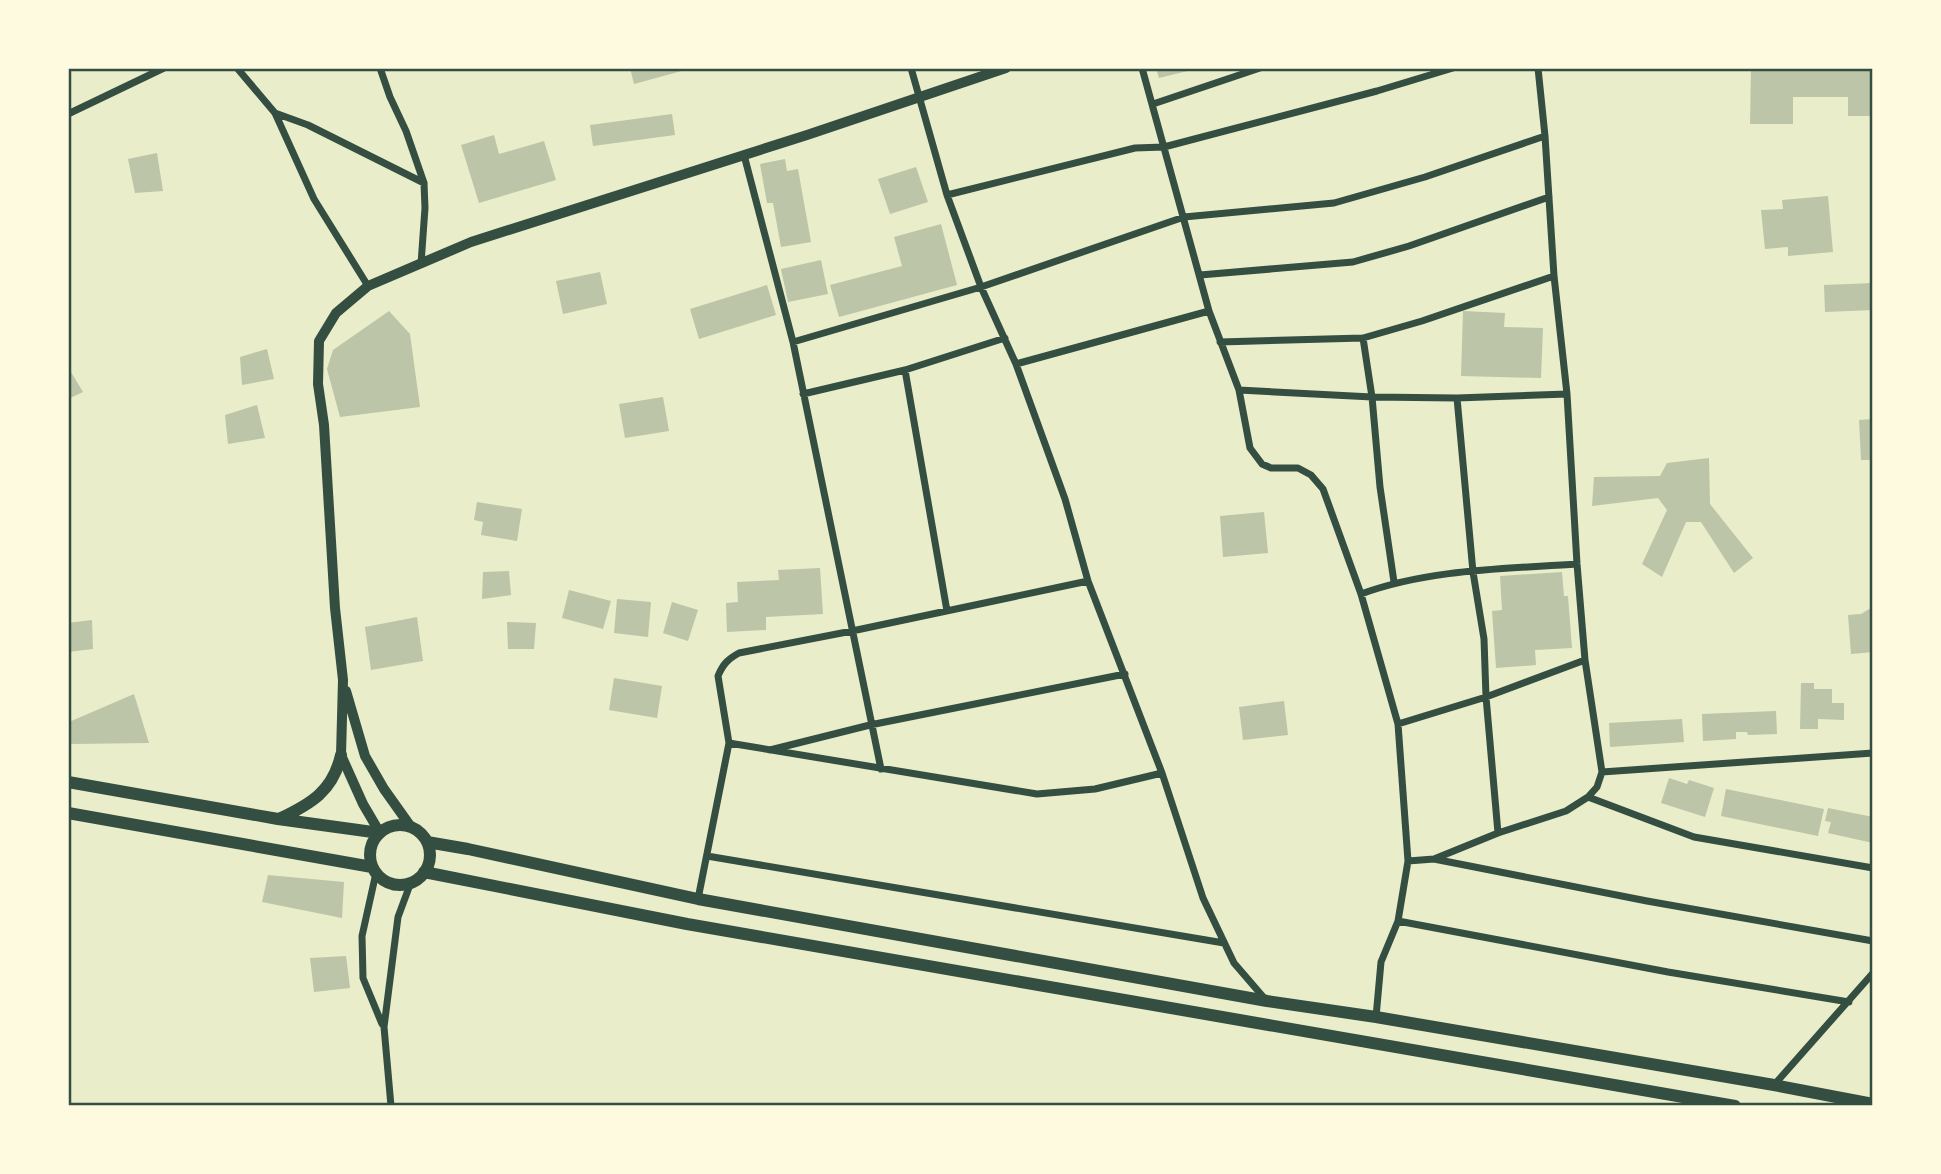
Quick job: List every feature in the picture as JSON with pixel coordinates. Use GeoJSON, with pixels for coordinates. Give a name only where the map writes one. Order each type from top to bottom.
{"type":"FeatureCollection","features":[{"type":"Feature","properties":{"kind":"highway"},"geometry":{"type":"LineString","coordinates":[[278,819],[318,797],[331,784],[341,755]]}},
{"type":"Feature","properties":{"kind":"highway"},"geometry":{"type":"LineString","coordinates":[[68,782],[278,819],[380,833],[398,825],[411,827],[427,842],[430,858],[424,872],[411,883],[391,884],[374,870],[68,813]]}},
{"type":"Feature","properties":{"kind":"highway"},"geometry":{"type":"LineString","coordinates":[[374,870],[371,849],[380,833]]}},
{"type":"Feature","properties":{"kind":"highway"},"geometry":{"type":"LineString","coordinates":[[427,842],[698,899],[1266,1001],[1376,1017],[1873,1104]]}},
{"type":"Feature","properties":{"kind":"highway"},"geometry":{"type":"LineString","coordinates":[[424,872],[687,924],[1735,1106]]}},
{"type":"Feature","properties":{"kind":"street"},"geometry":{"type":"LineString","coordinates":[[68,114],[164,68]]}},
{"type":"Feature","properties":{"kind":"street"},"geometry":{"type":"LineString","coordinates":[[237,68],[275,113],[314,199],[368,286]]}},
{"type":"Feature","properties":{"kind":"street"},"geometry":{"type":"LineString","coordinates":[[380,68],[424,183],[421,264]]}},
{"type":"Feature","properties":{"kind":"street"},"geometry":{"type":"LineString","coordinates":[[911,68],[947,195],[981,287],[1016,364],[1065,499],[1088,580],[1162,773],[1203,898],[1234,963],[1266,1001]]}},
{"type":"Feature","properties":{"kind":"street"},"geometry":{"type":"LineString","coordinates":[[380,833],[363,804],[341,755],[343,680],[335,608],[324,425],[318,384],[319,341],[336,313],[368,286],[471,242],[744,155],[993,70],[1006,68]]}},
{"type":"Feature","properties":{"kind":"street"},"geometry":{"type":"LineString","coordinates":[[1142,68],[1209,311],[1239,390],[1250,448],[1256,459],[1271,468],[1298,468],[1311,475],[1323,489],[1361,594],[1398,724],[1408,861],[1398,921],[1381,962],[1376,1017]]}},
{"type":"Feature","properties":{"kind":"street"},"geometry":{"type":"LineString","coordinates":[[1153,104],[1260,68]]}},
{"type":"Feature","properties":{"kind":"street"},"geometry":{"type":"LineString","coordinates":[[947,195],[1135,149],[1164,147],[1377,91],[1453,68]]}},
{"type":"Feature","properties":{"kind":"street"},"geometry":{"type":"LineString","coordinates":[[1434,859],[1498,833],[1566,811],[1588,797],[1597,787],[1602,772],[1585,660],[1567,394],[1553,276],[1538,68]]}},
{"type":"Feature","properties":{"kind":"street"},"geometry":{"type":"LineString","coordinates":[[275,113],[308,125],[424,183]]}},
{"type":"Feature","properties":{"kind":"street"},"geometry":{"type":"LineString","coordinates":[[793,342],[981,287],[1184,217],[1334,203],[1425,177],[1545,136]]}},
{"type":"Feature","properties":{"kind":"street"},"geometry":{"type":"LineString","coordinates":[[744,155],[793,342],[881,769]]}},
{"type":"Feature","properties":{"kind":"street"},"geometry":{"type":"LineString","coordinates":[[1200,275],[1353,262],[1409,246],[1549,197]]}},
{"type":"Feature","properties":{"kind":"street"},"geometry":{"type":"LineString","coordinates":[[1220,342],[1363,338],[1422,321],[1553,276]]}},
{"type":"Feature","properties":{"kind":"street"},"geometry":{"type":"LineString","coordinates":[[1016,364],[1209,311]]}},
{"type":"Feature","properties":{"kind":"street"},"geometry":{"type":"LineString","coordinates":[[803,394],[905,370],[1005,338]]}},
{"type":"Feature","properties":{"kind":"street"},"geometry":{"type":"LineString","coordinates":[[1363,338],[1373,397],[1380,487],[1394,582]]}},
{"type":"Feature","properties":{"kind":"street"},"geometry":{"type":"LineString","coordinates":[[905,370],[947,611]]}},
{"type":"Feature","properties":{"kind":"street"},"geometry":{"type":"LineString","coordinates":[[1239,390],[1373,397],[1457,398],[1567,394]]}},
{"type":"Feature","properties":{"kind":"street"},"geometry":{"type":"LineString","coordinates":[[1457,398],[1473,572],[1484,639],[1486,697],[1498,833]]}},
{"type":"Feature","properties":{"kind":"street"},"geometry":{"type":"LineString","coordinates":[[1361,594],[1394,582],[1473,572],[1577,564]]}},
{"type":"Feature","properties":{"kind":"street"},"geometry":{"type":"LineString","coordinates":[[698,899],[729,743],[719,676],[722,666],[729,658],[739,653],[1088,580]]}},
{"type":"Feature","properties":{"kind":"street"},"geometry":{"type":"LineString","coordinates":[[1398,724],[1486,697],[1585,660]]}},
{"type":"Feature","properties":{"kind":"street"},"geometry":{"type":"LineString","coordinates":[[766,750],[870,725],[1125,674]]}},
{"type":"Feature","properties":{"kind":"street"},"geometry":{"type":"LineString","coordinates":[[343,680],[365,756],[411,827]]}},
{"type":"Feature","properties":{"kind":"street"},"geometry":{"type":"LineString","coordinates":[[729,743],[1037,794],[1095,789],[1162,773]]}},
{"type":"Feature","properties":{"kind":"street"},"geometry":{"type":"LineString","coordinates":[[1602,772],[1873,752]]}},
{"type":"Feature","properties":{"kind":"street"},"geometry":{"type":"LineString","coordinates":[[1588,797],[1694,837],[1873,869]]}},
{"type":"Feature","properties":{"kind":"street"},"geometry":{"type":"LineString","coordinates":[[707,856],[1224,943]]}},
{"type":"Feature","properties":{"kind":"street"},"geometry":{"type":"LineString","coordinates":[[1408,861],[1434,859],[1647,901],[1873,941]]}},
{"type":"Feature","properties":{"kind":"street"},"geometry":{"type":"LineString","coordinates":[[374,870],[362,936],[363,978],[384,1027]]}},
{"type":"Feature","properties":{"kind":"street"},"geometry":{"type":"LineString","coordinates":[[391,1106],[384,1027],[398,917],[411,883]]}},
{"type":"Feature","properties":{"kind":"street"},"geometry":{"type":"LineString","coordinates":[[1398,921],[1668,972],[1849,1002]]}},
{"type":"Feature","properties":{"kind":"street"},"geometry":{"type":"LineString","coordinates":[[1774,1085],[1849,1002],[1869,985],[1873,973]]}},
{"type":"Feature","properties":{"kind":"building"},"geometry":{"type":"Polygon","coordinates":[[[630,68],[689,68],[689,69],[634,84],[630,68]]]}},
{"type":"Feature","properties":{"kind":"building"},"geometry":{"type":"Polygon","coordinates":[[[1156,68],[1196,68],[1196,69],[1159,78],[1156,68]]]}},
{"type":"Feature","properties":{"kind":"building"},"geometry":{"type":"Polygon","coordinates":[[[1751,68],[1873,68],[1873,116],[1848,116],[1848,97],[1793,97],[1793,124],[1750,124],[1751,68]]]}},
{"type":"Feature","properties":{"kind":"building"},"geometry":{"type":"Polygon","coordinates":[[[672,114],[675,135],[593,146],[590,125],[672,114]]]}},
{"type":"Feature","properties":{"kind":"building"},"geometry":{"type":"Polygon","coordinates":[[[494,135],[499,154],[544,141],[556,180],[479,203],[461,145],[494,135]]]}},
{"type":"Feature","properties":{"kind":"building"},"geometry":{"type":"Polygon","coordinates":[[[157,153],[163,191],[135,193],[128,159],[157,153]]]}},
{"type":"Feature","properties":{"kind":"building"},"geometry":{"type":"Polygon","coordinates":[[[785,159],[787,171],[798,169],[811,242],[781,247],[773,203],[767,203],[760,164],[785,159]]]}},
{"type":"Feature","properties":{"kind":"building"},"geometry":{"type":"Polygon","coordinates":[[[916,167],[928,202],[890,214],[878,179],[916,167]]]}},
{"type":"Feature","properties":{"kind":"building"},"geometry":{"type":"Polygon","coordinates":[[[1828,196],[1833,252],[1788,256],[1788,247],[1765,249],[1761,210],[1783,209],[1782,200],[1828,196]]]}},
{"type":"Feature","properties":{"kind":"building"},"geometry":{"type":"Polygon","coordinates":[[[941,224],[957,285],[839,317],[830,285],[902,266],[894,237],[941,224]]]}},
{"type":"Feature","properties":{"kind":"building"},"geometry":{"type":"Polygon","coordinates":[[[821,260],[828,294],[788,302],[781,269],[821,260]]]}},
{"type":"Feature","properties":{"kind":"building"},"geometry":{"type":"Polygon","coordinates":[[[600,272],[607,304],[563,314],[556,281],[600,272]]]}},
{"type":"Feature","properties":{"kind":"building"},"geometry":{"type":"Polygon","coordinates":[[[1873,283],[1873,310],[1825,312],[1824,285],[1873,283]]]}},
{"type":"Feature","properties":{"kind":"building"},"geometry":{"type":"Polygon","coordinates":[[[767,285],[776,315],[699,339],[690,309],[767,285]]]}},
{"type":"Feature","properties":{"kind":"building"},"geometry":{"type":"Polygon","coordinates":[[[389,311],[410,334],[420,407],[340,417],[327,369],[333,350],[389,311]]]}},
{"type":"Feature","properties":{"kind":"building"},"geometry":{"type":"Polygon","coordinates":[[[1463,311],[1505,313],[1504,327],[1543,328],[1541,378],[1461,376],[1463,311]]]}},
{"type":"Feature","properties":{"kind":"building"},"geometry":{"type":"Polygon","coordinates":[[[267,349],[274,379],[242,385],[240,357],[267,349]]]}},
{"type":"Feature","properties":{"kind":"building"},"geometry":{"type":"Polygon","coordinates":[[[68,367],[83,392],[68,399],[68,367]]]}},
{"type":"Feature","properties":{"kind":"building"},"geometry":{"type":"Polygon","coordinates":[[[663,397],[669,431],[625,438],[619,404],[663,397]]]}},
{"type":"Feature","properties":{"kind":"building"},"geometry":{"type":"Polygon","coordinates":[[[257,405],[265,438],[228,444],[225,415],[257,405]]]}},
{"type":"Feature","properties":{"kind":"building"},"geometry":{"type":"Polygon","coordinates":[[[1873,419],[1873,460],[1861,460],[1859,420],[1873,419]]]}},
{"type":"Feature","properties":{"kind":"building"},"geometry":{"type":"Polygon","coordinates":[[[1709,458],[1710,504],[1753,558],[1734,573],[1701,522],[1686,522],[1662,577],[1642,564],[1667,510],[1658,498],[1592,506],[1594,477],[1660,476],[1667,463],[1709,458]]]}},
{"type":"Feature","properties":{"kind":"building"},"geometry":{"type":"Polygon","coordinates":[[[477,502],[522,509],[517,541],[481,535],[483,522],[474,520],[477,502]]]}},
{"type":"Feature","properties":{"kind":"building"},"geometry":{"type":"Polygon","coordinates":[[[1264,512],[1268,553],[1223,557],[1220,516],[1264,512]]]}},
{"type":"Feature","properties":{"kind":"building"},"geometry":{"type":"Polygon","coordinates":[[[820,568],[823,614],[766,617],[766,630],[727,632],[726,603],[738,602],[737,582],[779,580],[778,570],[820,568]]]}},
{"type":"Feature","properties":{"kind":"building"},"geometry":{"type":"Polygon","coordinates":[[[509,571],[511,595],[482,599],[483,572],[509,571]]]}},
{"type":"Feature","properties":{"kind":"building"},"geometry":{"type":"Polygon","coordinates":[[[1562,572],[1564,596],[1568,596],[1572,648],[1535,650],[1536,665],[1496,668],[1492,611],[1502,610],[1500,576],[1562,572]]]}},
{"type":"Feature","properties":{"kind":"building"},"geometry":{"type":"Polygon","coordinates":[[[569,590],[611,601],[603,629],[562,618],[569,590]]]}},
{"type":"Feature","properties":{"kind":"building"},"geometry":{"type":"Polygon","coordinates":[[[617,599],[651,602],[648,637],[614,633],[617,599]]]}},
{"type":"Feature","properties":{"kind":"building"},"geometry":{"type":"Polygon","coordinates":[[[672,602],[698,610],[688,641],[663,633],[672,602]]]}},
{"type":"Feature","properties":{"kind":"building"},"geometry":{"type":"Polygon","coordinates":[[[1871,608],[1873,652],[1851,654],[1848,615],[1861,614],[1871,608]]]}},
{"type":"Feature","properties":{"kind":"building"},"geometry":{"type":"Polygon","coordinates":[[[417,617],[423,661],[371,670],[365,627],[417,617]]]}},
{"type":"Feature","properties":{"kind":"building"},"geometry":{"type":"Polygon","coordinates":[[[92,620],[93,649],[68,652],[68,623],[92,620]]]}},
{"type":"Feature","properties":{"kind":"building"},"geometry":{"type":"Polygon","coordinates":[[[507,622],[536,623],[534,649],[508,649],[507,622]]]}},
{"type":"Feature","properties":{"kind":"building"},"geometry":{"type":"Polygon","coordinates":[[[614,678],[662,686],[657,718],[609,710],[614,678]]]}},
{"type":"Feature","properties":{"kind":"building"},"geometry":{"type":"Polygon","coordinates":[[[1801,683],[1814,683],[1814,689],[1832,689],[1832,703],[1844,703],[1844,720],[1818,719],[1818,729],[1800,729],[1801,683]]]}},
{"type":"Feature","properties":{"kind":"building"},"geometry":{"type":"Polygon","coordinates":[[[134,694],[149,743],[71,744],[69,722],[134,694]]]}},
{"type":"Feature","properties":{"kind":"building"},"geometry":{"type":"Polygon","coordinates":[[[1284,701],[1288,735],[1243,740],[1239,707],[1284,701]]]}},
{"type":"Feature","properties":{"kind":"building"},"geometry":{"type":"Polygon","coordinates":[[[1776,711],[1777,734],[1748,735],[1747,732],[1736,732],[1736,739],[1703,741],[1702,714],[1776,711]]]}},
{"type":"Feature","properties":{"kind":"building"},"geometry":{"type":"Polygon","coordinates":[[[1682,719],[1684,742],[1610,747],[1609,723],[1682,719]]]}},
{"type":"Feature","properties":{"kind":"building"},"geometry":{"type":"Polygon","coordinates":[[[1669,778],[1687,784],[1689,780],[1714,788],[1705,817],[1661,803],[1669,778]]]}},
{"type":"Feature","properties":{"kind":"building"},"geometry":{"type":"Polygon","coordinates":[[[1726,789],[1824,809],[1818,836],[1721,816],[1726,789]]]}},
{"type":"Feature","properties":{"kind":"building"},"geometry":{"type":"Polygon","coordinates":[[[1828,808],[1873,817],[1873,843],[1828,833],[1831,822],[1825,821],[1828,808]]]}},
{"type":"Feature","properties":{"kind":"building"},"geometry":{"type":"Polygon","coordinates":[[[268,875],[344,882],[342,918],[262,902],[268,875]]]}},
{"type":"Feature","properties":{"kind":"building"},"geometry":{"type":"Polygon","coordinates":[[[346,956],[350,988],[314,992],[310,958],[346,956]]]}}]}
